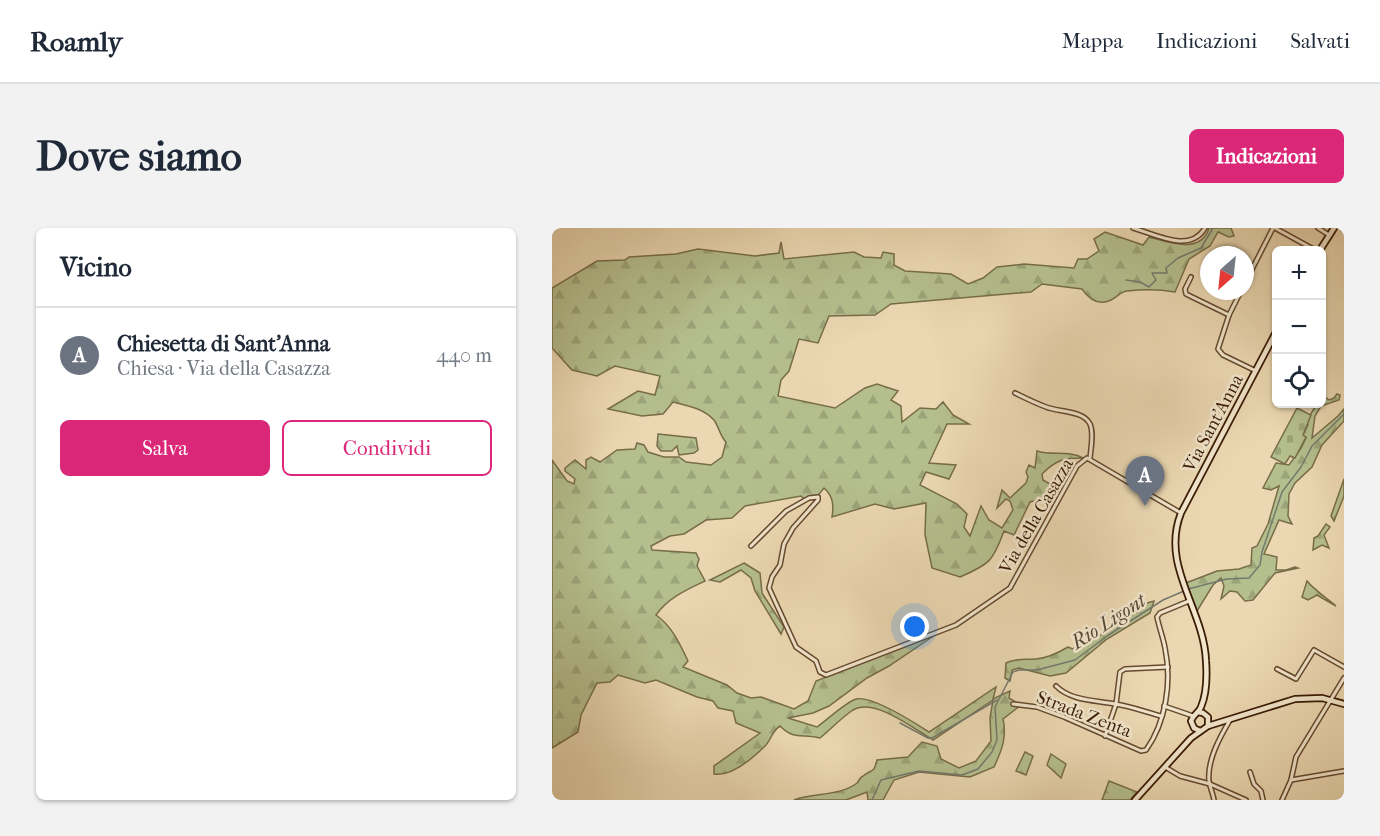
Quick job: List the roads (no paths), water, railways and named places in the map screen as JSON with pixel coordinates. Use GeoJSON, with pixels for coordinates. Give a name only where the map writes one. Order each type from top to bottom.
{"type":"FeatureCollection","features":[{"type":"Feature","properties":{"kind":"main road"},"geometry":{"type":"LineString","coordinates":[[1320,246],[1334,228]]}},
{"type":"Feature","properties":{"kind":"main road","name":"Via Sant'Anna"},"geometry":{"type":"LineString","coordinates":[[1194,716],[1203,702],[1206,682],[1205,652],[1202,632],[1186,594],[1175,558],[1175,532],[1181,513],[1272,340]]}},
{"type":"Feature","properties":{"kind":"main road"},"geometry":{"type":"LineString","coordinates":[[1135,800],[1191,738],[1208,726],[1288,700],[1332,699],[1344,704]]}},
{"type":"Feature","properties":{"kind":"main road","name":"Via Sant'Anna"},"geometry":{"type":"LineString","coordinates":[[1203,702],[1208,726]]}},
{"type":"Feature","properties":{"kind":"main road"},"geometry":{"type":"LineString","coordinates":[[1191,738],[1194,716],[1228,720]]}},
{"type":"Feature","properties":{"kind":"main road"},"geometry":{"type":"LineString","coordinates":[[1194,728],[1200,730]]}},
{"type":"Feature","properties":{"kind":"street"},"geometry":{"type":"LineString","coordinates":[[1133,228],[1184,242],[1194,240],[1205,228]]}},
{"type":"Feature","properties":{"kind":"street"},"geometry":{"type":"LineString","coordinates":[[1254,266],[1274,228],[1309,246]]}},
{"type":"Feature","properties":{"kind":"street"},"geometry":{"type":"LineString","coordinates":[[1318,228],[1329,235]]}},
{"type":"Feature","properties":{"kind":"street"},"geometry":{"type":"LineString","coordinates":[[1191,276],[1185,289],[1186,294],[1229,315]]}},
{"type":"Feature","properties":{"kind":"street"},"geometry":{"type":"LineString","coordinates":[[1236,300],[1229,315],[1218,351],[1256,371]]}},
{"type":"Feature","properties":{"kind":"street"},"geometry":{"type":"LineString","coordinates":[[1015,393],[1048,408],[1085,419],[1090,424],[1090,458]]}},
{"type":"Feature","properties":{"kind":"street","name":"Via della Casazza"},"geometry":{"type":"LineString","coordinates":[[751,546],[786,511],[809,498],[818,497],[818,500],[793,528],[784,544],[780,565],[772,577],[769,588],[796,647],[816,661],[820,672],[826,675],[956,625],[1010,588],[1077,466],[1087,458],[1181,513]]}},
{"type":"Feature","properties":{"kind":"street"},"geometry":{"type":"LineString","coordinates":[[1056,686],[1086,701],[1116,704],[1161,716],[1168,684],[1168,667],[1164,640],[1156,617],[1159,613],[1189,601]]}},
{"type":"Feature","properties":{"kind":"street"},"geometry":{"type":"LineString","coordinates":[[1277,669],[1296,679],[1314,650],[1344,668]]}},
{"type":"Feature","properties":{"kind":"street"},"geometry":{"type":"LineString","coordinates":[[1105,736],[1116,704],[1121,671],[1168,667]]}},
{"type":"Feature","properties":{"kind":"street"},"geometry":{"type":"LineString","coordinates":[[1282,800],[1292,780],[1296,757],[1344,678]]}},
{"type":"Feature","properties":{"kind":"street","name":"Strada Zenta"},"geometry":{"type":"LineString","coordinates":[[1013,704],[1037,707],[1066,717],[1105,736],[1144,751],[1155,735],[1161,716]]}},
{"type":"Feature","properties":{"kind":"street"},"geometry":{"type":"LineString","coordinates":[[1164,706],[1185,715],[1194,716]]}},
{"type":"Feature","properties":{"kind":"street"},"geometry":{"type":"LineString","coordinates":[[1214,800],[1209,779],[1213,757],[1228,720]]}},
{"type":"Feature","properties":{"kind":"street"},"geometry":{"type":"LineString","coordinates":[[1217,723],[1224,731]]}},
{"type":"Feature","properties":{"kind":"street"},"geometry":{"type":"LineString","coordinates":[[1165,766],[1180,776],[1210,784],[1246,800]]}},
{"type":"Feature","properties":{"kind":"street"},"geometry":{"type":"LineString","coordinates":[[1292,780],[1344,771]]}},
{"type":"Feature","properties":{"kind":"street"},"geometry":{"type":"LineString","coordinates":[[1250,772],[1254,784],[1261,791],[1263,800]]}},
{"type":"Feature","properties":{"kind":"waterway"},"geometry":{"type":"LineString","coordinates":[[1126,280],[1140,282],[1149,287],[1156,280],[1152,273],[1167,273],[1166,268],[1178,258],[1201,248],[1213,228]]}},
{"type":"Feature","properties":{"kind":"waterway","name":"Rio Ligont"},"geometry":{"type":"LineString","coordinates":[[1188,589],[1227,579],[1249,578],[1260,565],[1262,552],[1282,492],[1301,467],[1312,446],[1344,414]]}},
{"type":"Feature","properties":{"kind":"waterway","name":"Rio Ligont"},"geometry":{"type":"LineString","coordinates":[[872,800],[881,780],[919,771],[962,775],[978,769],[992,752],[997,740],[995,707],[1013,672],[1037,670],[1075,660],[1107,636],[1163,600],[1184,591]]}},
{"type":"Feature","properties":{"kind":"waterway"},"geometry":{"type":"LineString","coordinates":[[900,723],[932,738],[997,700]]}},
{"type":"Feature","properties":{"kind":"place","name":"Chiesetta di Sant'Anna"},"geometry":{"type":"Point","coordinates":[1145,506]}}]}
